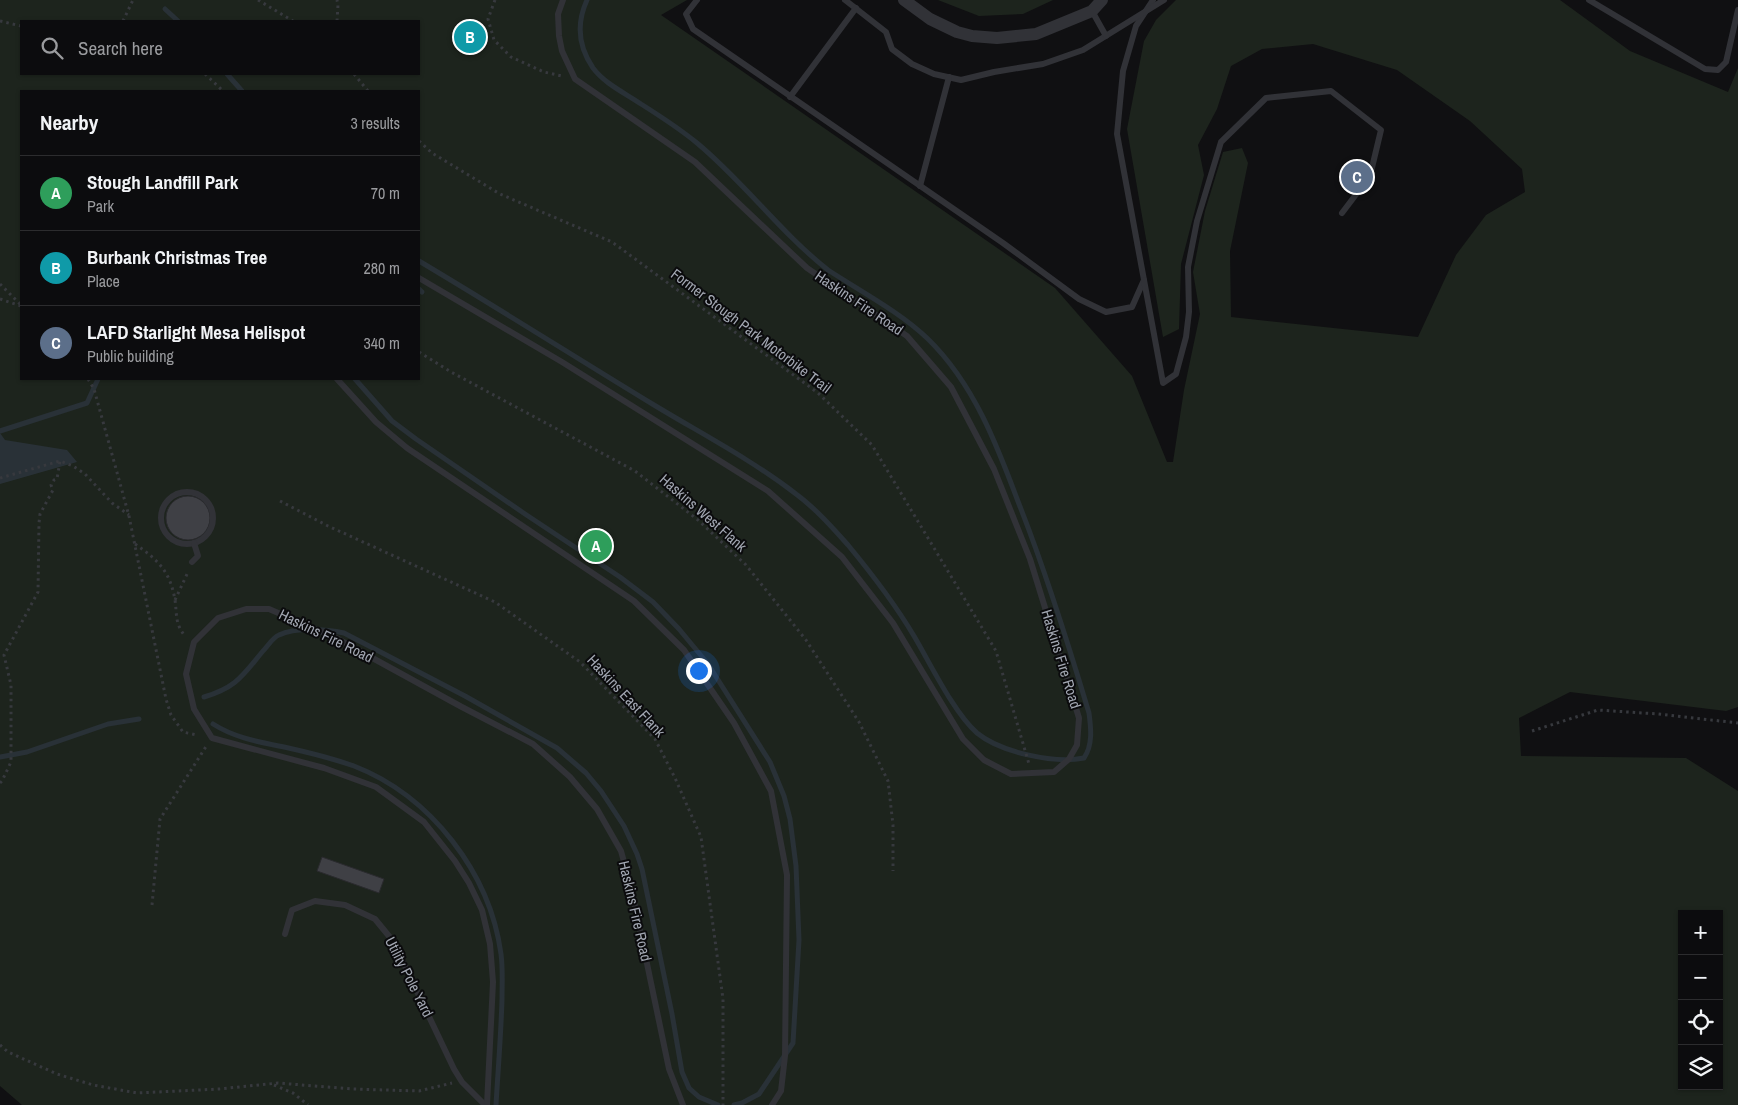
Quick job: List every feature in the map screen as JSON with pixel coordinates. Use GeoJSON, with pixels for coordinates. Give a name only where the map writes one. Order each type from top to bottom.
{"type":"FeatureCollection","features":[{"type":"Feature","properties":{"kind":"street"},"geometry":{"type":"LineString","coordinates":[[904,0],[930,19],[957,32],[972,36],[997,38],[1036,34],[1092,11],[1102,0]]}},
{"type":"Feature","properties":{"kind":"lane"},"geometry":{"type":"LineString","coordinates":[[563,0],[558,14],[559,36],[562,51],[575,79]]}},
{"type":"Feature","properties":{"kind":"lane"},"geometry":{"type":"LineString","coordinates":[[696,0],[686,14],[692,29],[1003,242],[1079,299],[1106,312],[1132,307],[1144,280]]}},
{"type":"Feature","properties":{"kind":"lane"},"geometry":{"type":"LineString","coordinates":[[844,0],[886,32],[892,50],[912,64],[934,74],[961,80],[994,72],[1043,64],[1083,50],[1164,0]]}},
{"type":"Feature","properties":{"kind":"lane"},"geometry":{"type":"LineString","coordinates":[[1153,0],[1136,26],[1123,71],[1117,134],[1163,383],[1176,374],[1186,337],[1189,312],[1188,267],[1197,221],[1221,142],[1266,98],[1331,91],[1381,130],[1370,176],[1342,213]]}},
{"type":"Feature","properties":{"kind":"lane"},"geometry":{"type":"LineString","coordinates":[[1589,0],[1705,70],[1718,70],[1726,62],[1738,10]]}},
{"type":"Feature","properties":{"kind":"lane"},"geometry":{"type":"LineString","coordinates":[[790,96],[856,8]]}},
{"type":"Feature","properties":{"kind":"lane"},"geometry":{"type":"LineString","coordinates":[[1092,11],[1106,36]]}},
{"type":"Feature","properties":{"kind":"lane"},"geometry":{"type":"LineString","coordinates":[[920,186],[949,77]]}},
{"type":"Feature","properties":{"kind":"lane","name":"Haskins Fire Road"},"geometry":{"type":"LineString","coordinates":[[420,279],[562,362],[768,491],[842,557],[893,623],[963,739],[984,760],[1012,774],[1032,774],[1054,772],[1070,760],[1077,745],[1079,718],[1030,559],[994,469],[951,387],[908,336],[807,268],[695,162],[575,79]]}},
{"type":"Feature","properties":{"kind":"lane"},"geometry":{"type":"LineString","coordinates":[[338,380],[376,422],[407,448],[634,601],[684,650],[734,723],[771,791],[787,875],[785,1056],[782,1091],[772,1105]]}},
{"type":"Feature","properties":{"kind":"lane"},"geometry":{"type":"LineString","coordinates":[[194,492],[208,502],[212,509],[212,526],[202,539],[194,543],[177,542],[164,530],[161,522],[161,513],[164,505],[177,493],[194,492]]}},
{"type":"Feature","properties":{"kind":"lane"},"geometry":{"type":"LineString","coordinates":[[192,562],[198,556],[194,543]]}},
{"type":"Feature","properties":{"kind":"lane","name":"Haskins Fire Road"},"geometry":{"type":"LineString","coordinates":[[194,642],[218,618],[246,609],[269,609],[336,638],[533,744],[570,777],[597,809],[621,851],[631,887],[669,1069],[683,1105]]}},
{"type":"Feature","properties":{"kind":"lane"},"geometry":{"type":"LineString","coordinates":[[194,642],[186,674],[194,709],[212,738],[324,768],[376,787],[424,822],[455,861],[469,883],[482,910],[490,944],[494,982],[486,1105]]}},
{"type":"Feature","properties":{"kind":"lane","name":"Utility Pole Yard"},"geometry":{"type":"LineString","coordinates":[[285,934],[292,910],[315,901],[345,906],[375,919],[393,941],[454,1069],[462,1082],[486,1105]]}},
{"type":"Feature","properties":{"kind":"path"},"geometry":{"type":"LineString","coordinates":[[123,20],[133,0]]}},
{"type":"Feature","properties":{"kind":"path"},"geometry":{"type":"LineString","coordinates":[[258,0],[291,20]]}},
{"type":"Feature","properties":{"kind":"path"},"geometry":{"type":"LineString","coordinates":[[336,20],[337,0]]}},
{"type":"Feature","properties":{"kind":"path"},"geometry":{"type":"LineString","coordinates":[[495,0],[488,19],[494,40],[510,57],[544,72],[575,79]]}},
{"type":"Feature","properties":{"kind":"path"},"geometry":{"type":"LineString","coordinates":[[0,21],[20,26]]}},
{"type":"Feature","properties":{"kind":"path"},"geometry":{"type":"LineString","coordinates":[[206,75],[222,90]]}},
{"type":"Feature","properties":{"kind":"path"},"geometry":{"type":"LineString","coordinates":[[355,75],[367,90]]}},
{"type":"Feature","properties":{"kind":"path","name":"Former Stough Park Motorbike Trail"},"geometry":{"type":"LineString","coordinates":[[420,142],[432,153],[500,194],[612,242],[818,393],[872,445],[996,651],[1032,774]]}},
{"type":"Feature","properties":{"kind":"path"},"geometry":{"type":"LineString","coordinates":[[0,284],[20,305]]}},
{"type":"Feature","properties":{"kind":"path"},"geometry":{"type":"LineString","coordinates":[[0,299],[20,306]]}},
{"type":"Feature","properties":{"kind":"path","name":"Haskins West Flank"},"geometry":{"type":"LineString","coordinates":[[420,353],[451,372],[634,471],[698,520],[746,565],[806,640],[859,722],[888,781],[893,825],[893,871]]}},
{"type":"Feature","properties":{"kind":"path"},"geometry":{"type":"LineString","coordinates":[[89,380],[94,388],[129,516],[166,699],[171,715],[183,732],[212,738],[160,819],[152,906]]}},
{"type":"Feature","properties":{"kind":"path"},"geometry":{"type":"LineString","coordinates":[[0,478],[60,461],[73,466],[85,474],[112,503],[129,516]]}},
{"type":"Feature","properties":{"kind":"path"},"geometry":{"type":"LineString","coordinates":[[0,783],[11,762],[10,685],[4,655],[38,592],[40,514],[53,490],[51,485],[57,478],[60,461]]}},
{"type":"Feature","properties":{"kind":"path","name":"Haskins East Flank"},"geometry":{"type":"LineString","coordinates":[[280,501],[328,526],[495,602],[580,662],[655,739],[675,778],[701,837],[723,999],[723,1105]]}},
{"type":"Feature","properties":{"kind":"path"},"geometry":{"type":"LineString","coordinates":[[135,544],[156,559],[166,571],[175,600],[176,619],[184,636],[194,642]]}},
{"type":"Feature","properties":{"kind":"path"},"geometry":{"type":"LineString","coordinates":[[175,600],[192,562]]}},
{"type":"Feature","properties":{"kind":"path"},"geometry":{"type":"LineString","coordinates":[[1532,731],[1598,710],[1658,714],[1738,724]]}},
{"type":"Feature","properties":{"kind":"path"},"geometry":{"type":"LineString","coordinates":[[0,1045],[8,1052],[57,1074],[93,1085],[137,1092],[219,1089],[272,1084],[419,1091],[462,1082]]}},
{"type":"Feature","properties":{"kind":"path"},"geometry":{"type":"LineString","coordinates":[[272,1084],[293,1093],[308,1105]]}},
{"type":"Feature","properties":{"kind":"shaded area"},"geometry":{"type":"Polygon","coordinates":[[[0,0],[687,0],[661,15],[1055,288],[1132,376],[1167,462],[1173,462],[1184,390],[1200,314],[1193,272],[1205,211],[1223,152],[1242,148],[1248,163],[1230,251],[1231,317],[1418,337],[1456,255],[1486,215],[1525,192],[1522,169],[1470,121],[1397,70],[1313,44],[1262,49],[1231,66],[1217,109],[1198,145],[1204,175],[1181,264],[1179,329],[1163,337],[1127,129],[1144,41],[1156,20],[1176,0],[1560,0],[1630,51],[1728,92],[1738,68],[1738,707],[1726,711],[1570,692],[1519,718],[1521,756],[1686,758],[1738,791],[1738,1105],[22,1105],[0,1086],[0,0]]]}},
{"type":"Feature","properties":{"kind":"shaded area"},"geometry":{"type":"Polygon","coordinates":[[[938,0],[1053,0],[1023,14],[979,16],[938,0]]]}},
{"type":"Feature","properties":{"kind":"shaded area"},"geometry":{"type":"Polygon","coordinates":[[[0,433],[5,440],[67,450],[77,462],[0,484],[0,433]]]}},
{"type":"Feature","properties":{"kind":"building"},"geometry":{"type":"Polygon","coordinates":[[[188,496],[200,500],[206,506],[210,518],[206,530],[200,536],[188,540],[176,536],[170,530],[166,518],[170,506],[176,500],[188,496]]]}},
{"type":"Feature","properties":{"kind":"building"},"geometry":{"type":"Polygon","coordinates":[[[322,857],[384,879],[379,893],[317,871],[322,857]]]}},
{"type":"Feature","properties":{"kind":"waterway"},"geometry":{"type":"LineString","coordinates":[[420,262],[744,459],[803,499],[848,545],[883,589],[907,624],[951,701],[977,733],[999,746],[1028,755],[1058,759],[1084,758],[1090,742],[1089,713],[1056,608],[1029,530],[993,438],[959,375],[917,329],[828,270],[794,240],[731,174],[697,143],[670,123],[609,84],[598,74],[588,60],[580,35],[581,18],[587,0]]}},
{"type":"Feature","properties":{"kind":"waterway"},"geometry":{"type":"LineString","coordinates":[[165,9],[177,20]]}},
{"type":"Feature","properties":{"kind":"waterway"},"geometry":{"type":"LineString","coordinates":[[228,75],[241,90]]}},
{"type":"Feature","properties":{"kind":"waterway"},"geometry":{"type":"LineString","coordinates":[[0,431],[87,403],[98,380]]}},
{"type":"Feature","properties":{"kind":"waterway"},"geometry":{"type":"LineString","coordinates":[[356,380],[392,421],[416,439],[620,577],[653,602],[679,629],[708,664],[770,762],[784,796],[790,819],[796,866],[799,940],[793,1043],[759,1094],[734,1105]]}},
{"type":"Feature","properties":{"kind":"waterway"},"geometry":{"type":"LineString","coordinates":[[204,697],[224,689],[238,680],[277,636],[286,632],[302,630],[344,633],[465,696],[557,748],[586,773],[601,791],[624,826],[637,854],[642,869],[672,1014],[682,1072],[689,1088],[699,1097],[718,1105]]}},
{"type":"Feature","properties":{"kind":"waterway"},"geometry":{"type":"LineString","coordinates":[[0,757],[27,752],[108,724],[139,719]]}},
{"type":"Feature","properties":{"kind":"waterway"},"geometry":{"type":"LineString","coordinates":[[213,724],[247,739],[345,763],[382,779],[408,797],[431,817],[452,841],[470,867],[484,895],[495,924],[501,954],[502,999],[496,1105]]}},
{"type":"Feature","properties":{"kind":"place","name":"Burbank Christmas Tree"},"geometry":{"type":"Point","coordinates":[470,37]}},
{"type":"Feature","properties":{"kind":"place","name":"LAFD Starlight Mesa Helispot"},"geometry":{"type":"Point","coordinates":[1357,177]}},
{"type":"Feature","properties":{"kind":"place","name":"Stough Landfill Park"},"geometry":{"type":"Point","coordinates":[596,546]}}]}
